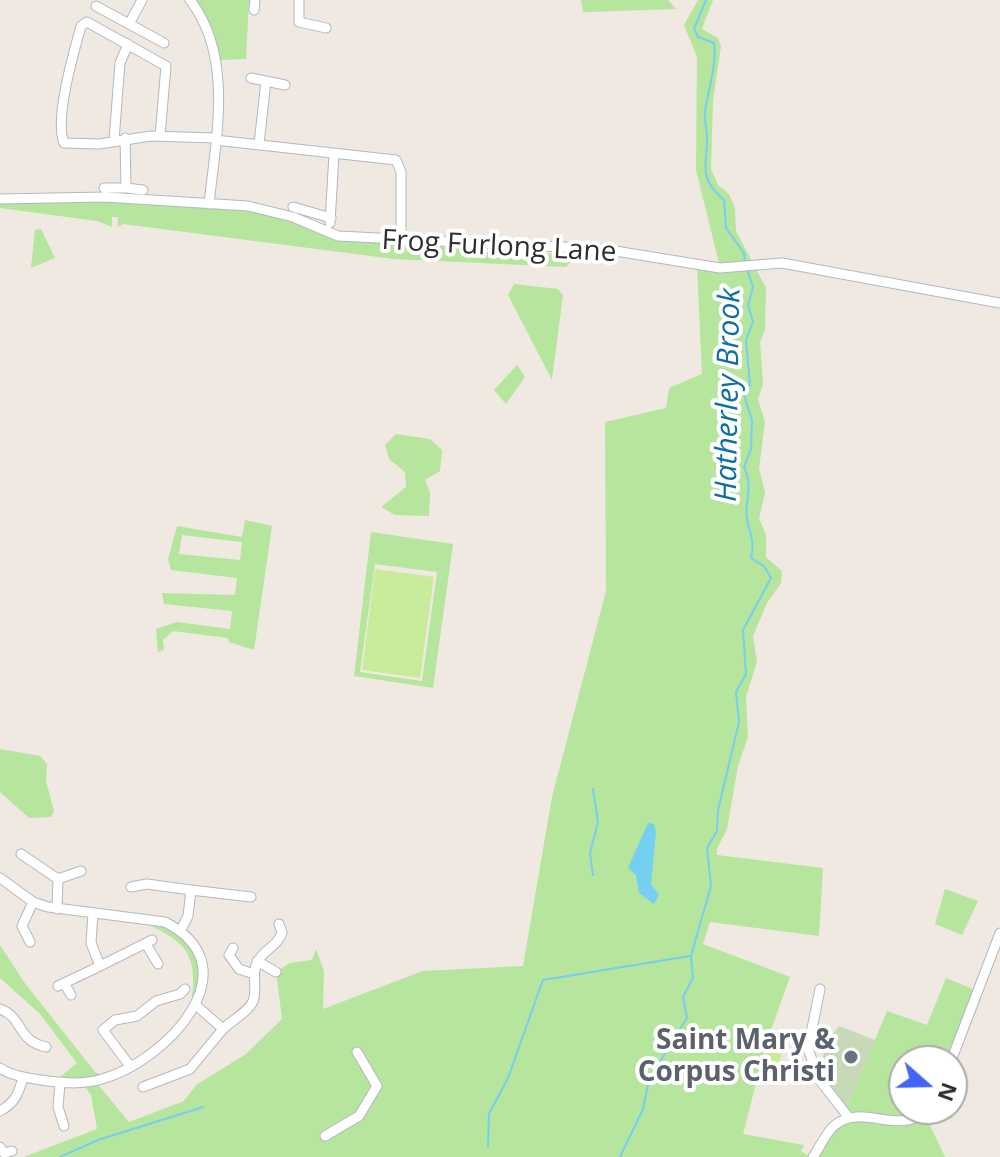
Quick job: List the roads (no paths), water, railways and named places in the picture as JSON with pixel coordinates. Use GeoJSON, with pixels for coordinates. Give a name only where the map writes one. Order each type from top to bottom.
{"type":"FeatureCollection","features":[{"type":"Feature","properties":{"kind":"street"},"geometry":{"type":"LineString","coordinates":[[129,24],[142,0]]}},
{"type":"Feature","properties":{"kind":"street"},"geometry":{"type":"LineString","coordinates":[[190,0],[206,25],[218,69],[209,204]]}},
{"type":"Feature","properties":{"kind":"street"},"geometry":{"type":"LineString","coordinates":[[299,0],[299,22],[326,28]]}},
{"type":"Feature","properties":{"kind":"street"},"geometry":{"type":"LineString","coordinates":[[96,6],[164,43]]}},
{"type":"Feature","properties":{"kind":"street"},"geometry":{"type":"LineString","coordinates":[[160,136],[166,66],[87,22],[81,26],[67,87],[62,141],[99,144],[125,138],[160,136],[215,139],[396,160],[401,172],[400,232]]}},
{"type":"Feature","properties":{"kind":"street"},"geometry":{"type":"LineString","coordinates":[[114,140],[120,63],[128,44]]}},
{"type":"Feature","properties":{"kind":"street"},"geometry":{"type":"LineString","coordinates":[[251,78],[285,85]]}},
{"type":"Feature","properties":{"kind":"street"},"geometry":{"type":"LineString","coordinates":[[259,144],[266,81]]}},
{"type":"Feature","properties":{"kind":"street"},"geometry":{"type":"LineString","coordinates":[[125,138],[126,188]]}},
{"type":"Feature","properties":{"kind":"street"},"geometry":{"type":"LineString","coordinates":[[293,207],[330,220],[334,154]]}},
{"type":"Feature","properties":{"kind":"street"},"geometry":{"type":"LineString","coordinates":[[104,188],[143,190]]}},
{"type":"Feature","properties":{"kind":"street","name":"Frog Furlong Lane"},"geometry":{"type":"LineString","coordinates":[[0,199],[105,197],[267,208],[338,236],[398,242],[573,247],[697,266],[782,263],[1000,303]]}},
{"type":"Feature","properties":{"kind":"street"},"geometry":{"type":"LineString","coordinates":[[24,859],[58,879],[81,871]]}},
{"type":"Feature","properties":{"kind":"street"},"geometry":{"type":"LineString","coordinates":[[0,878],[33,902],[57,909],[165,922],[181,930],[202,961],[204,979],[197,1006],[181,1027],[130,1066],[106,1078],[83,1084],[60,1083],[23,1077],[0,1068]]}},
{"type":"Feature","properties":{"kind":"street"},"geometry":{"type":"LineString","coordinates":[[57,909],[58,879]]}},
{"type":"Feature","properties":{"kind":"street"},"geometry":{"type":"LineString","coordinates":[[136,884],[245,899]]}},
{"type":"Feature","properties":{"kind":"street"},"geometry":{"type":"LineString","coordinates":[[181,930],[188,916],[191,890]]}},
{"type":"Feature","properties":{"kind":"street"},"geometry":{"type":"LineString","coordinates":[[30,942],[22,926],[33,902]]}},
{"type":"Feature","properties":{"kind":"street"},"geometry":{"type":"LineString","coordinates":[[93,913],[91,943],[100,966]]}},
{"type":"Feature","properties":{"kind":"street"},"geometry":{"type":"LineString","coordinates":[[144,1083],[178,1076],[190,1069],[223,1029],[250,1008],[254,998],[257,961],[278,945],[283,930]]}},
{"type":"Feature","properties":{"kind":"street"},"geometry":{"type":"LineString","coordinates":[[957,1045],[1000,933]]}},
{"type":"Feature","properties":{"kind":"street"},"geometry":{"type":"LineString","coordinates":[[71,995],[61,985],[149,942],[158,964]]}},
{"type":"Feature","properties":{"kind":"street"},"geometry":{"type":"LineString","coordinates":[[229,953],[239,969],[254,974]]}},
{"type":"Feature","properties":{"kind":"street"},"geometry":{"type":"LineString","coordinates":[[257,961],[276,972]]}},
{"type":"Feature","properties":{"kind":"street"},"geometry":{"type":"LineString","coordinates":[[820,989],[808,1048],[818,1078],[849,1118]]}},
{"type":"Feature","properties":{"kind":"street"},"geometry":{"type":"LineString","coordinates":[[130,1066],[101,1028],[115,1020],[137,1016],[156,1001],[183,994]]}},
{"type":"Feature","properties":{"kind":"street"},"geometry":{"type":"LineString","coordinates":[[197,1006],[223,1029]]}},
{"type":"Feature","properties":{"kind":"street"},"geometry":{"type":"LineString","coordinates":[[0,1009],[14,1017],[22,1036],[31,1043],[46,1047]]}},
{"type":"Feature","properties":{"kind":"street"},"geometry":{"type":"LineString","coordinates":[[325,1136],[359,1116],[377,1086],[357,1052]]}},
{"type":"Feature","properties":{"kind":"street"},"geometry":{"type":"LineString","coordinates":[[0,1111],[10,1105],[19,1092],[23,1077]]}},
{"type":"Feature","properties":{"kind":"street"},"geometry":{"type":"LineString","coordinates":[[60,1083],[58,1107],[64,1126]]}},
{"type":"Feature","properties":{"kind":"street"},"geometry":{"type":"LineString","coordinates":[[813,1157],[835,1124],[849,1118],[888,1122]]}},
{"type":"Feature","properties":{"kind":"water"},"geometry":{"type":"Polygon","coordinates":[[[648,823],[654,824],[656,832],[651,884],[659,895],[654,904],[639,893],[636,875],[628,868],[648,823]]]}},
{"type":"Feature","properties":{"kind":"waterway","name":"Hatherley Brook"},"geometry":{"type":"LineString","coordinates":[[706,0],[694,29],[698,37],[714,43],[715,52],[705,112],[706,175],[711,187],[724,200],[726,228],[744,253],[745,263]]}},
{"type":"Feature","properties":{"kind":"waterway","name":"Hatherley Brook"},"geometry":{"type":"LineString","coordinates":[[620,1157],[643,1109],[649,1079],[687,1018],[683,997],[693,978],[691,956],[711,886],[707,848],[717,831],[718,810],[739,722],[736,692],[746,674],[743,630],[771,578],[764,566],[751,558],[752,543],[746,512],[749,488],[744,467],[751,449],[752,420],[743,392],[750,385],[746,340],[753,322],[748,305],[753,287],[747,269]]}},
{"type":"Feature","properties":{"kind":"waterway"},"geometry":{"type":"LineString","coordinates":[[593,789],[598,822],[590,853],[593,875]]}},
{"type":"Feature","properties":{"kind":"waterway"},"geometry":{"type":"LineString","coordinates":[[488,1146],[489,1114],[508,1078],[543,980],[690,956]]}},
{"type":"Feature","properties":{"kind":"waterway"},"geometry":{"type":"LineString","coordinates":[[60,1157],[98,1140],[203,1107]]}},
{"type":"Feature","properties":{"kind":"place","name":"Saint Mary & Corpus Christi"},"geometry":{"type":"Point","coordinates":[851,1057]}}]}
